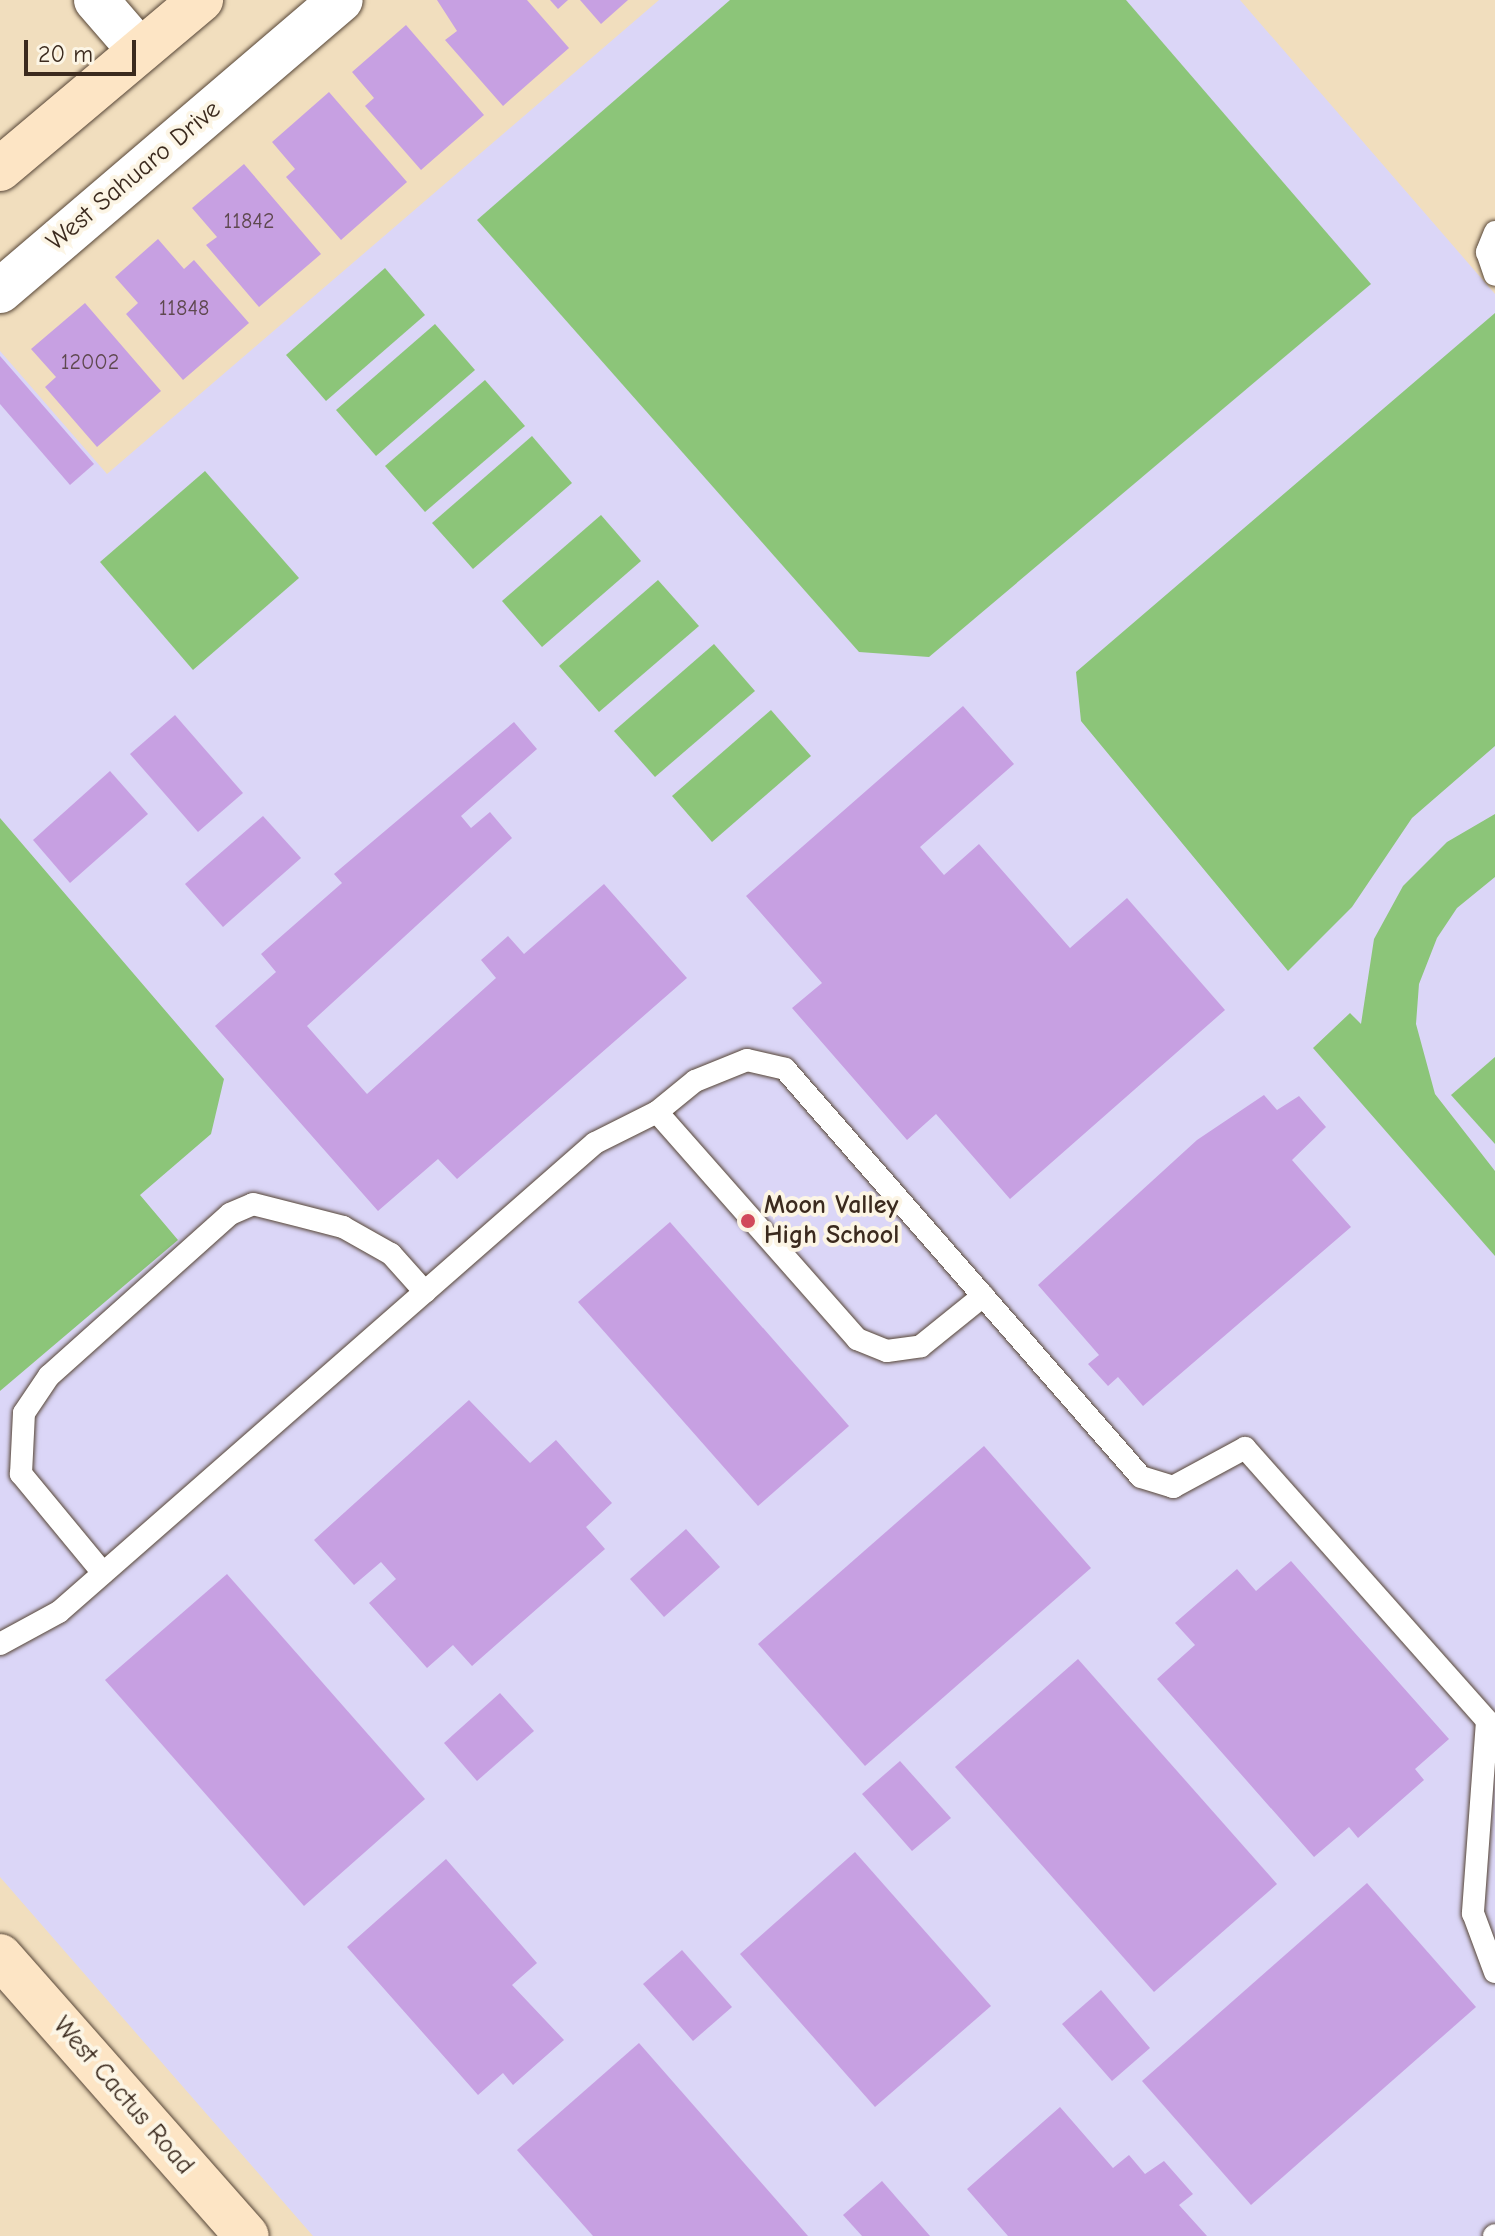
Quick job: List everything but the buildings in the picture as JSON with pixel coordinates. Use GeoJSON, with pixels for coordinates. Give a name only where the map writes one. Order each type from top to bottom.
{"type":"FeatureCollection","features":[{"type":"Feature","properties":{"kind":"main road"},"geometry":{"type":"LineString","coordinates":[[0,169],[201,0]]}},
{"type":"Feature","properties":{"kind":"main road","name":"West Cactus Road"},"geometry":{"type":"LineString","coordinates":[[0,1956],[247,2236]]}},
{"type":"Feature","properties":{"kind":"street"},"geometry":{"type":"LineString","coordinates":[[96,0],[140,51]]}},
{"type":"Feature","properties":{"kind":"street","name":"West Sahuaro Drive"},"geometry":{"type":"LineString","coordinates":[[0,291],[341,0]]}},
{"type":"Feature","properties":{"kind":"lane"},"geometry":{"type":"LineString","coordinates":[[1495,232],[1487,252],[1495,275]]}},
{"type":"Feature","properties":{"kind":"lane"},"geometry":{"type":"LineString","coordinates":[[0,1644],[59,1612],[595,1143],[657,1112],[695,1081],[747,1060],[785,1069],[1141,1477],[1173,1487],[1245,1448],[1487,1721],[1473,1913],[1495,1972]]}},
{"type":"Feature","properties":{"kind":"lane"},"geometry":{"type":"LineString","coordinates":[[657,1112],[857,1339],[887,1351],[921,1346],[983,1296]]}},
{"type":"Feature","properties":{"kind":"lane"},"geometry":{"type":"LineString","coordinates":[[103,1573],[21,1474],[24,1413],[49,1376],[230,1214],[253,1204],[343,1227],[391,1254],[425,1292]]}},
{"type":"Feature","properties":{"kind":"shaded area","name":"Moon Valley High School"},"geometry":{"type":"Polygon","coordinates":[[[659,0],[1240,0],[1495,294],[1495,2236],[313,2236],[0,1877],[0,351],[107,474],[659,0]]]}},
{"type":"Feature","properties":{"kind":"green space"},"geometry":{"type":"Polygon","coordinates":[[[730,0],[1126,0],[1371,284],[929,657],[859,652],[477,220],[730,0]]]}},
{"type":"Feature","properties":{"kind":"green space"},"geometry":{"type":"Polygon","coordinates":[[[385,268],[425,315],[326,401],[286,355],[385,268]]]}},
{"type":"Feature","properties":{"kind":"green space"},"geometry":{"type":"Polygon","coordinates":[[[1495,313],[1495,746],[1412,818],[1352,907],[1288,971],[1081,721],[1076,672],[1495,313]]]}},
{"type":"Feature","properties":{"kind":"green space"},"geometry":{"type":"Polygon","coordinates":[[[435,324],[475,370],[376,456],[336,410],[435,324]]]}},
{"type":"Feature","properties":{"kind":"green space"},"geometry":{"type":"Polygon","coordinates":[[[485,380],[525,426],[425,512],[385,466],[485,380]]]}},
{"type":"Feature","properties":{"kind":"green space"},"geometry":{"type":"Polygon","coordinates":[[[532,436],[572,483],[473,569],[432,523],[532,436]]]}},
{"type":"Feature","properties":{"kind":"green space"},"geometry":{"type":"Polygon","coordinates":[[[205,471],[299,578],[193,670],[100,562],[205,471]]]}},
{"type":"Feature","properties":{"kind":"green space"},"geometry":{"type":"Polygon","coordinates":[[[601,515],[641,561],[542,647],[502,601],[601,515]]]}},
{"type":"Feature","properties":{"kind":"green space"},"geometry":{"type":"Polygon","coordinates":[[[658,580],[699,626],[599,712],[559,666],[658,580]]]}},
{"type":"Feature","properties":{"kind":"green space"},"geometry":{"type":"Polygon","coordinates":[[[714,644],[755,691],[655,777],[614,731],[714,644]]]}},
{"type":"Feature","properties":{"kind":"green space"},"geometry":{"type":"Polygon","coordinates":[[[771,710],[811,756],[712,842],[672,796],[771,710]]]}},
{"type":"Feature","properties":{"kind":"green space"},"geometry":{"type":"Polygon","coordinates":[[[1495,814],[1495,877],[1457,908],[1437,938],[1419,984],[1416,1024],[1435,1094],[1495,1171],[1495,1256],[1313,1048],[1350,1013],[1361,1024],[1374,939],[1403,886],[1447,842],[1495,814]]]}},
{"type":"Feature","properties":{"kind":"green space"},"geometry":{"type":"Polygon","coordinates":[[[0,818],[224,1079],[211,1134],[140,1195],[178,1240],[0,1391],[0,818]]]}},
{"type":"Feature","properties":{"kind":"green space"},"geometry":{"type":"Polygon","coordinates":[[[1495,1057],[1495,1144],[1451,1095],[1495,1057]]]}},
{"type":"Feature","properties":{"kind":"place","name":"Moon Valley High School"},"geometry":{"type":"Point","coordinates":[748,1221]}}]}
